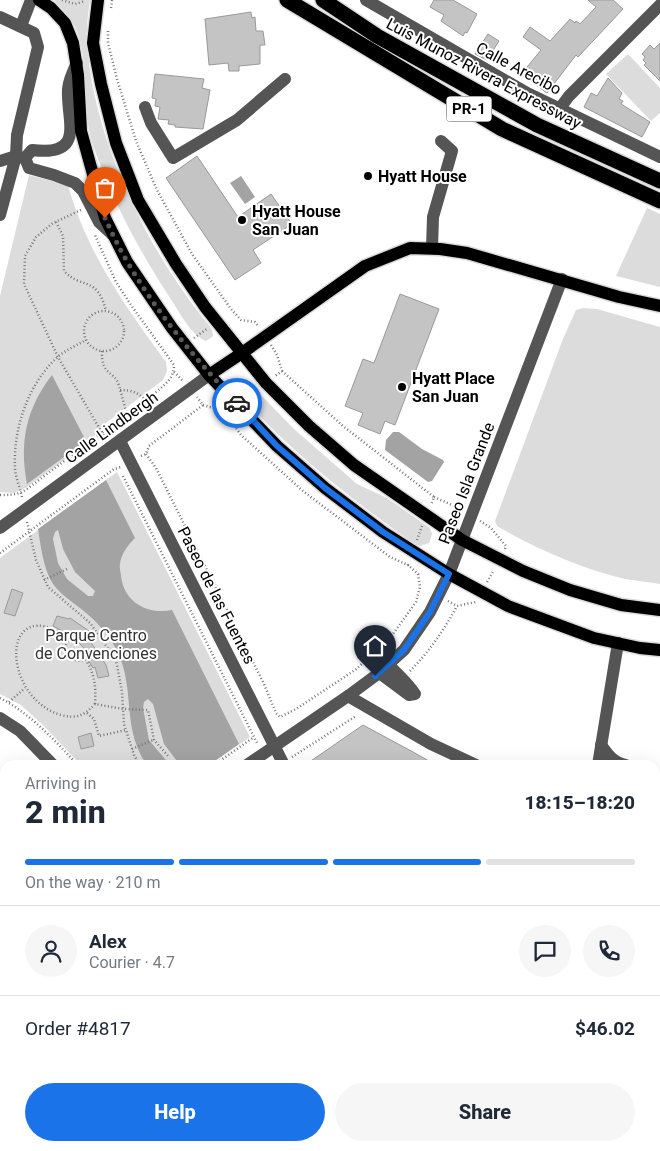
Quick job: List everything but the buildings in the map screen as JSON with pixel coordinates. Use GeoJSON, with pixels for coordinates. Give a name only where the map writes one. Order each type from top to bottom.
{"type":"FeatureCollection","features":[{"type":"Feature","properties":{"kind":"highway","name":"Luis Munoz Rivera Expressway"},"geometry":{"type":"LineString","coordinates":[[287,0],[502,129],[660,201]]}},
{"type":"Feature","properties":{"kind":"highway","name":"Luis Munoz Rivera Expressway"},"geometry":{"type":"LineString","coordinates":[[323,0],[377,36],[537,125],[660,181]]}},
{"type":"Feature","properties":{"kind":"main road"},"geometry":{"type":"LineString","coordinates":[[39,0],[51,8],[65,23],[73,43],[77,63],[81,131],[105,218],[128,262],[172,328],[209,374],[277,446],[325,488],[383,532],[449,574],[508,606],[594,638],[660,650]]}},
{"type":"Feature","properties":{"kind":"main road"},"geometry":{"type":"LineString","coordinates":[[98,0],[94,43],[101,84],[116,143],[138,200],[204,307],[266,384],[308,426],[354,465],[462,540],[523,571],[570,590],[621,605],[660,610]]}},
{"type":"Feature","properties":{"kind":"main road","name":"Calle Lindbergh"},"geometry":{"type":"LineString","coordinates":[[209,374],[267,340],[365,266],[410,248],[432,248],[467,253],[619,297],[660,306]]}},
{"type":"Feature","properties":{"kind":"street"},"geometry":{"type":"LineString","coordinates":[[21,26],[31,0]]}},
{"type":"Feature","properties":{"kind":"street","name":"Calle Arecibo"},"geometry":{"type":"LineString","coordinates":[[366,0],[527,93],[660,157]]}},
{"type":"Feature","properties":{"kind":"street"},"geometry":{"type":"LineString","coordinates":[[560,108],[569,96],[660,5]]}},
{"type":"Feature","properties":{"kind":"street"},"geometry":{"type":"LineString","coordinates":[[0,17],[34,33],[38,47],[17,135],[21,157],[28,168],[75,183],[82,191],[99,222],[114,235]]}},
{"type":"Feature","properties":{"kind":"street"},"geometry":{"type":"LineString","coordinates":[[0,161],[21,157],[32,150],[57,150],[64,145],[69,137],[72,123],[68,90],[70,76],[77,63]]}},
{"type":"Feature","properties":{"kind":"street"},"geometry":{"type":"LineString","coordinates":[[145,107],[151,124],[173,158],[237,120],[285,79]]}},
{"type":"Feature","properties":{"kind":"street"},"geometry":{"type":"LineString","coordinates":[[432,248],[433,217],[452,151],[441,141]]}},
{"type":"Feature","properties":{"kind":"street"},"geometry":{"type":"LineString","coordinates":[[0,215],[21,157]]}},
{"type":"Feature","properties":{"kind":"street","name":"Paseo Isla Grande"},"geometry":{"type":"LineString","coordinates":[[254,760],[348,696],[383,668],[404,650],[430,612],[449,574],[562,279]]}},
{"type":"Feature","properties":{"kind":"street","name":"Calle Lindbergh"},"geometry":{"type":"LineString","coordinates":[[0,528],[209,374]]}},
{"type":"Feature","properties":{"kind":"street","name":"Paseo de las Fuentes"},"geometry":{"type":"LineString","coordinates":[[120,441],[281,760]]}},
{"type":"Feature","properties":{"kind":"street"},"geometry":{"type":"LineString","coordinates":[[599,760],[618,643]]}},
{"type":"Feature","properties":{"kind":"street"},"geometry":{"type":"LineString","coordinates":[[383,668],[402,679],[411,687],[415,694],[409,695],[383,668]]}},
{"type":"Feature","properties":{"kind":"street"},"geometry":{"type":"LineString","coordinates":[[348,696],[431,744],[465,760]]}},
{"type":"Feature","properties":{"kind":"street"},"geometry":{"type":"LineString","coordinates":[[0,718],[20,731],[48,760]]}},
{"type":"Feature","properties":{"kind":"street"},"geometry":{"type":"LineString","coordinates":[[601,745],[614,760]]}},
{"type":"Feature","properties":{"kind":"path"},"geometry":{"type":"LineString","coordinates":[[62,0],[74,4],[86,0]]}},
{"type":"Feature","properties":{"kind":"path"},"geometry":{"type":"LineString","coordinates":[[110,9],[112,0]]}},
{"type":"Feature","properties":{"kind":"path"},"geometry":{"type":"LineString","coordinates":[[108,27],[108,43],[117,79],[136,141],[157,190],[192,254],[231,309],[241,320],[255,322],[277,355],[282,371],[343,426],[434,497],[466,513]]}},
{"type":"Feature","properties":{"kind":"path"},"geometry":{"type":"LineString","coordinates":[[80,204],[82,209]]}},
{"type":"Feature","properties":{"kind":"path"},"geometry":{"type":"LineString","coordinates":[[56,221],[63,236],[64,271],[69,276],[95,288],[102,298],[106,311]]}},
{"type":"Feature","properties":{"kind":"path"},"geometry":{"type":"LineString","coordinates":[[0,494],[21,493],[145,401],[171,379],[174,372],[174,365],[168,355],[116,282],[94,235]]}},
{"type":"Feature","properties":{"kind":"path"},"geometry":{"type":"LineString","coordinates":[[106,311],[117,316],[122,322],[124,330],[119,344],[113,349],[102,351],[91,346],[86,340],[84,332],[85,324],[89,318],[95,313],[106,311]]}},
{"type":"Feature","properties":{"kind":"path"},"geometry":{"type":"LineString","coordinates":[[168,355],[216,321]]}},
{"type":"Feature","properties":{"kind":"path"},"geometry":{"type":"LineString","coordinates":[[86,340],[58,357],[44,373],[28,399],[17,427],[15,468],[36,560],[44,580],[48,587],[90,623],[116,660],[126,730],[138,760]]}},
{"type":"Feature","properties":{"kind":"path"},"geometry":{"type":"LineString","coordinates":[[102,351],[102,362],[105,369],[117,380],[127,414]]}},
{"type":"Feature","properties":{"kind":"path"},"geometry":{"type":"LineString","coordinates":[[273,378],[282,371]]}},
{"type":"Feature","properties":{"kind":"path"},"geometry":{"type":"LineString","coordinates":[[174,372],[203,405],[226,414],[231,410]]}},
{"type":"Feature","properties":{"kind":"path"},"geometry":{"type":"LineString","coordinates":[[243,400],[260,388]]}},
{"type":"Feature","properties":{"kind":"path"},"geometry":{"type":"LineString","coordinates":[[120,390],[128,390],[140,394],[145,401]]}},
{"type":"Feature","properties":{"kind":"path"},"geometry":{"type":"LineString","coordinates":[[0,553],[114,469],[146,454],[149,446],[203,405]]}},
{"type":"Feature","properties":{"kind":"path"},"geometry":{"type":"LineString","coordinates":[[146,454],[156,468],[264,684],[276,713],[280,716]]}},
{"type":"Feature","properties":{"kind":"path"},"geometry":{"type":"LineString","coordinates":[[429,509],[434,497]]}},
{"type":"Feature","properties":{"kind":"path"},"geometry":{"type":"LineString","coordinates":[[477,520],[490,528],[506,546],[503,553]]}},
{"type":"Feature","properties":{"kind":"path"},"geometry":{"type":"LineString","coordinates":[[415,544],[424,523]]}},
{"type":"Feature","properties":{"kind":"path"},"geometry":{"type":"LineString","coordinates":[[222,760],[267,730],[277,722],[280,716],[296,709],[355,670],[388,641],[416,602],[420,587],[418,574],[408,565]]}},
{"type":"Feature","properties":{"kind":"path"},"geometry":{"type":"LineString","coordinates":[[484,586],[496,566]]}},
{"type":"Feature","properties":{"kind":"path"},"geometry":{"type":"LineString","coordinates":[[44,580],[67,569]]}},
{"type":"Feature","properties":{"kind":"path"},"geometry":{"type":"LineString","coordinates":[[442,598],[458,606],[475,603],[478,599]]}},
{"type":"Feature","properties":{"kind":"path"},"geometry":{"type":"LineString","coordinates":[[402,679],[427,652],[458,606]]}},
{"type":"Feature","properties":{"kind":"path"},"geometry":{"type":"LineString","coordinates":[[14,665],[18,679],[25,688],[34,699],[52,712],[71,718],[87,712],[94,704],[96,687],[92,671],[86,660],[77,661],[66,654],[65,647],[69,638],[39,624],[31,624],[20,630],[16,635]]}},
{"type":"Feature","properties":{"kind":"path"},"geometry":{"type":"LineString","coordinates":[[9,702],[25,688]]}},
{"type":"Feature","properties":{"kind":"path"},"geometry":{"type":"LineString","coordinates":[[0,698],[16,706],[42,728],[73,760]]}},
{"type":"Feature","properties":{"kind":"path"},"geometry":{"type":"LineString","coordinates":[[94,704],[148,710],[154,740],[169,757]]}},
{"type":"Feature","properties":{"kind":"path"},"geometry":{"type":"LineString","coordinates":[[289,760],[356,716],[370,709]]}},
{"type":"Feature","properties":{"kind":"path"},"geometry":{"type":"LineString","coordinates":[[87,712],[94,718],[99,736],[126,730]]}},
{"type":"Feature","properties":{"kind":"path"},"geometry":{"type":"LineString","coordinates":[[132,749],[154,740]]}},
{"type":"Feature","properties":{"kind":"green space"},"geometry":{"type":"Polygon","coordinates":[[[54,0],[90,0],[87,37],[92,80],[100,118],[113,157],[146,231],[189,299],[212,329],[213,336],[206,341],[196,335],[180,314],[124,219],[100,164],[90,134],[86,112],[84,62],[79,38],[71,20],[54,0]]]}},
{"type":"Feature","properties":{"kind":"green space"},"geometry":{"type":"Polygon","coordinates":[[[628,54],[660,88],[660,113],[651,121],[606,74],[628,54]]]}},
{"type":"Feature","properties":{"kind":"green space"},"geometry":{"type":"Polygon","coordinates":[[[29,175],[68,185],[85,233],[96,256],[122,300],[166,362],[167,371],[163,380],[102,426],[89,442],[27,487],[14,493],[0,492],[0,296],[29,175]]]}},
{"type":"Feature","properties":{"kind":"green space"},"geometry":{"type":"Polygon","coordinates":[[[647,208],[660,214],[660,287],[616,276],[647,208]]]}},
{"type":"Feature","properties":{"kind":"green space"},"geometry":{"type":"Polygon","coordinates":[[[583,308],[597,309],[660,327],[660,584],[608,575],[575,563],[543,550],[512,534],[497,526],[495,521],[563,339],[576,310],[583,308]]]}},
{"type":"Feature","properties":{"kind":"green space"},"geometry":{"type":"Polygon","coordinates":[[[246,385],[254,388],[294,429],[357,484],[387,498],[430,528],[432,534],[429,543],[420,546],[416,545],[324,476],[281,438],[241,397],[240,391],[246,385]]]}},
{"type":"Feature","properties":{"kind":"green space","name":"Parque Centro de Convenciones"},"geometry":{"type":"Polygon","coordinates":[[[117,472],[250,737],[216,760],[76,760],[21,705],[0,694],[0,558],[117,472]]]}},
{"type":"Feature","properties":{"kind":"shaded area"},"geometry":{"type":"Polygon","coordinates":[[[241,176],[255,197],[245,204],[230,183],[241,176]]]}},
{"type":"Feature","properties":{"kind":"shaded area"},"geometry":{"type":"Polygon","coordinates":[[[52,375],[86,441],[27,484],[24,454],[27,427],[36,400],[52,375]]]}},
{"type":"Feature","properties":{"kind":"shaded area"},"geometry":{"type":"Polygon","coordinates":[[[393,432],[399,432],[422,449],[443,460],[444,462],[432,481],[428,482],[385,450],[386,440],[393,432]]]}},
{"type":"Feature","properties":{"kind":"shaded area"},"geometry":{"type":"Polygon","coordinates":[[[106,480],[135,538],[123,553],[120,566],[123,585],[127,593],[138,605],[154,610],[172,610],[239,744],[216,760],[176,760],[164,744],[153,704],[148,699],[144,702],[143,708],[149,740],[166,760],[144,760],[132,727],[125,674],[119,654],[97,623],[62,594],[53,584],[41,550],[38,529],[106,480]],[[58,530],[55,532],[53,539],[58,563],[67,579],[88,596],[93,596],[95,591],[75,572],[63,549],[58,530]]]}},
{"type":"Feature","properties":{"kind":"way so far"},"geometry":{"type":"LineString","coordinates":[[105,218],[128,262],[172,328],[209,374],[237,403]]}},
{"type":"Feature","properties":{"kind":"place","name":"Hyatt House"},"geometry":{"type":"Point","coordinates":[368,176]}},
{"type":"Feature","properties":{"kind":"place","name":"Hyatt House San Juan"},"geometry":{"type":"Point","coordinates":[242,220]}},
{"type":"Feature","properties":{"kind":"place","name":"Hyatt Place San Juan"},"geometry":{"type":"Point","coordinates":[402,387]}},
{"type":"Feature","properties":{"kind":"route"},"geometry":{"type":"LineString","coordinates":[[237,403],[277,446],[325,488],[383,532],[449,574],[430,612],[404,650],[375,676]]}}]}
